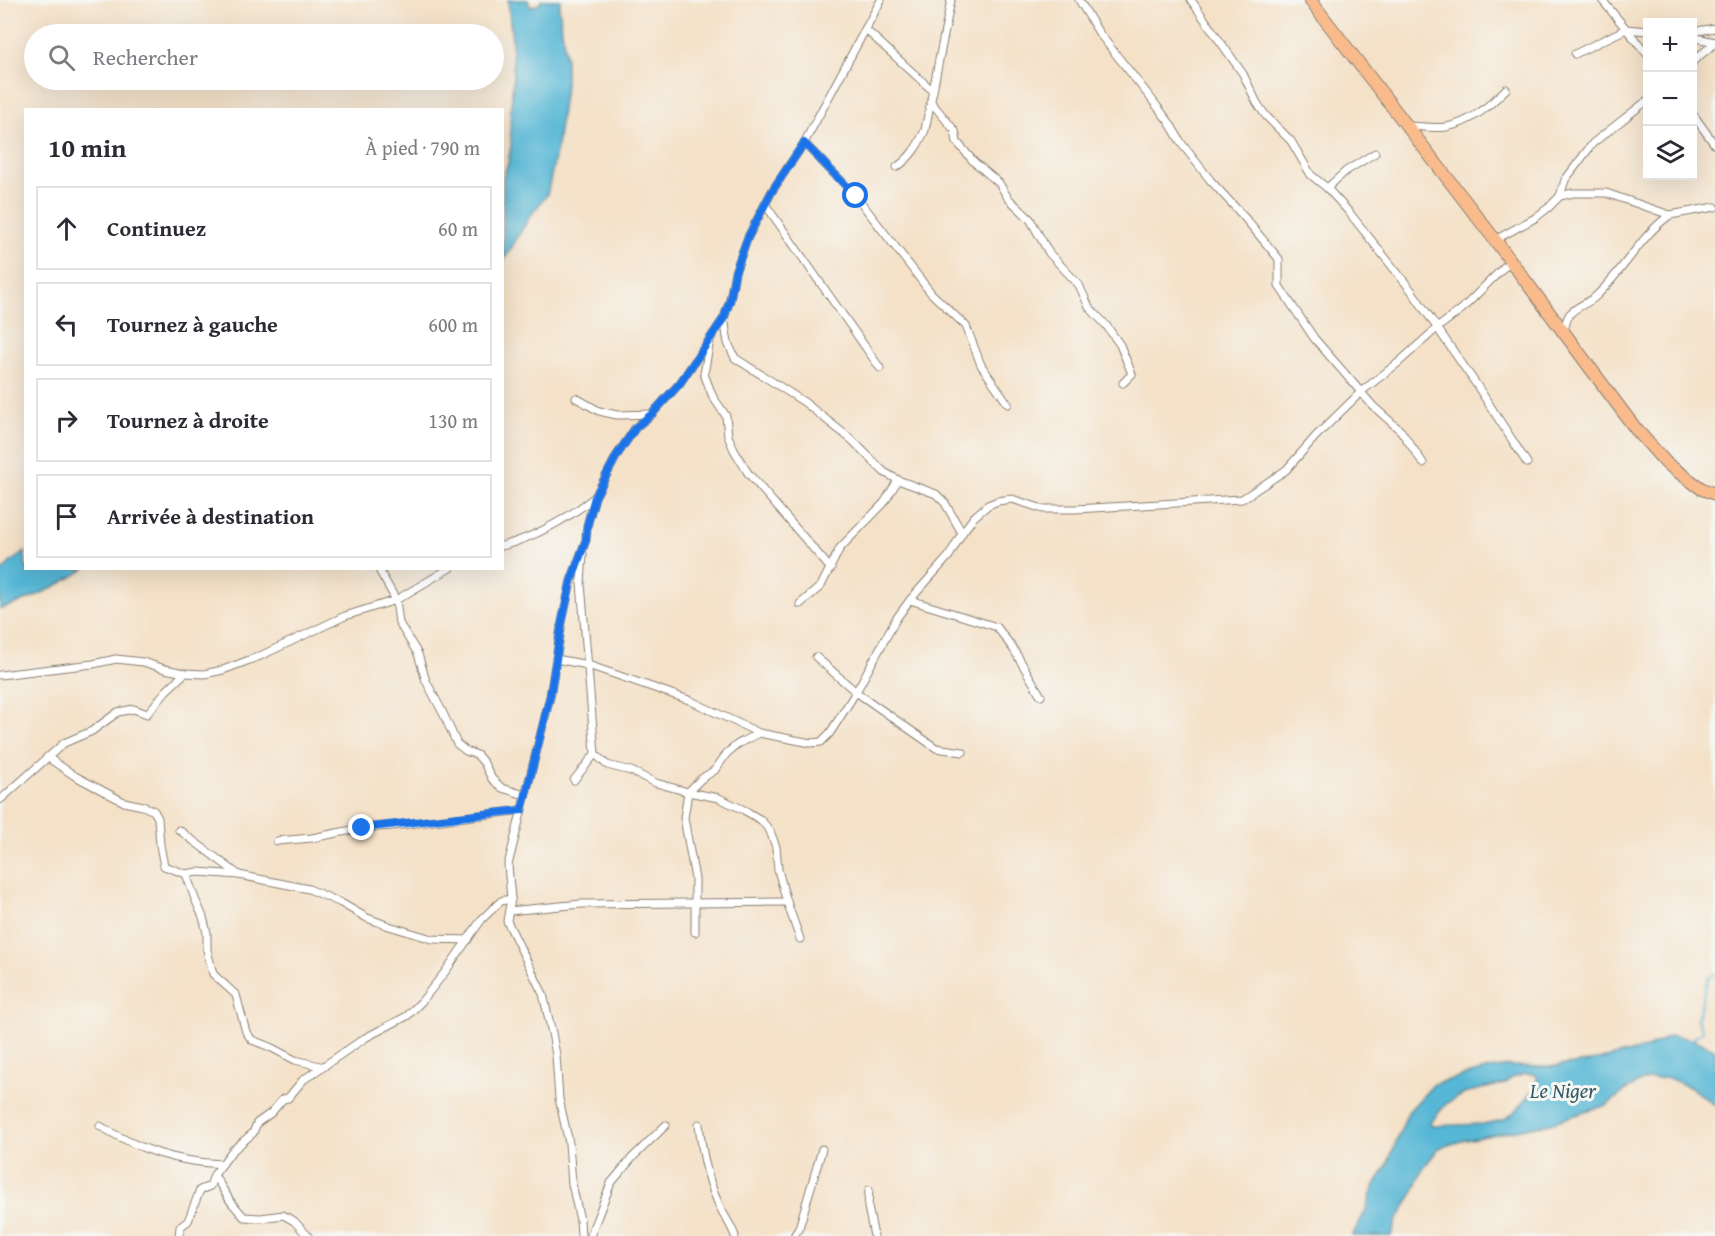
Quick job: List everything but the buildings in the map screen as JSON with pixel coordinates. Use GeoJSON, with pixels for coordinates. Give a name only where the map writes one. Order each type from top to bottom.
{"type":"FeatureCollection","features":[{"type":"Feature","properties":{"kind":"highway"},"geometry":{"type":"LineString","coordinates":[[1310,0],[1495,240],[1635,428],[1666,463],[1702,489],[1715,494]]}},
{"type":"Feature","properties":{"kind":"street"},"geometry":{"type":"LineString","coordinates":[[800,939],[778,870],[776,847],[770,831],[761,820],[720,798],[656,783],[631,771],[607,765],[595,754],[581,583],[583,551],[595,497],[617,455],[636,427],[652,414],[680,383],[724,318],[735,272],[748,237],[772,191],[804,143],[880,0]]}},
{"type":"Feature","properties":{"kind":"street"},"geometry":{"type":"LineString","coordinates":[[897,167],[909,159],[925,130],[951,0]]}},
{"type":"Feature","properties":{"kind":"street"},"geometry":{"type":"LineString","coordinates":[[1079,0],[1099,33],[1169,122],[1182,144],[1279,260],[1279,286],[1314,338],[1373,406],[1401,431],[1423,463]]}},
{"type":"Feature","properties":{"kind":"street"},"geometry":{"type":"LineString","coordinates":[[1191,0],[1243,74],[1266,116],[1291,141],[1311,175],[1327,188],[1348,211],[1411,290],[1527,463]]}},
{"type":"Feature","properties":{"kind":"street"},"geometry":{"type":"LineString","coordinates":[[1602,0],[1643,50]]}},
{"type":"Feature","properties":{"kind":"street"},"geometry":{"type":"LineString","coordinates":[[1697,31],[1715,28]]}},
{"type":"Feature","properties":{"kind":"street"},"geometry":{"type":"LineString","coordinates":[[864,29],[933,91]]}},
{"type":"Feature","properties":{"kind":"street"},"geometry":{"type":"LineString","coordinates":[[1575,54],[1626,29],[1643,31]]}},
{"type":"Feature","properties":{"kind":"street"},"geometry":{"type":"LineString","coordinates":[[1697,38],[1715,42]]}},
{"type":"Feature","properties":{"kind":"street"},"geometry":{"type":"LineString","coordinates":[[1697,58],[1715,42]]}},
{"type":"Feature","properties":{"kind":"street"},"geometry":{"type":"LineString","coordinates":[[1406,126],[1446,127],[1470,119],[1488,108],[1506,89]]}},
{"type":"Feature","properties":{"kind":"street"},"geometry":{"type":"LineString","coordinates":[[931,102],[955,131],[957,142],[974,162],[999,183],[1008,198],[1030,219],[1049,253],[1079,285],[1089,306],[1120,345],[1132,374],[1123,383]]}},
{"type":"Feature","properties":{"kind":"street"},"geometry":{"type":"LineString","coordinates":[[1495,240],[1535,218],[1548,208],[1560,196],[1565,180],[1593,143],[1643,103]]}},
{"type":"Feature","properties":{"kind":"street"},"geometry":{"type":"LineString","coordinates":[[1697,120],[1715,145]]}},
{"type":"Feature","properties":{"kind":"street"},"geometry":{"type":"LineString","coordinates":[[804,143],[856,196],[931,293],[966,326],[981,365],[1008,404]]}},
{"type":"Feature","properties":{"kind":"street"},"geometry":{"type":"LineString","coordinates":[[1327,188],[1346,171],[1375,153]]}},
{"type":"Feature","properties":{"kind":"street"},"geometry":{"type":"LineString","coordinates":[[1560,196],[1573,193],[1606,193],[1670,215]]}},
{"type":"Feature","properties":{"kind":"street"},"geometry":{"type":"LineString","coordinates":[[765,204],[880,368]]}},
{"type":"Feature","properties":{"kind":"street"},"geometry":{"type":"LineString","coordinates":[[1564,333],[1568,316],[1604,289],[1656,226],[1670,215],[1715,207]]}},
{"type":"Feature","properties":{"kind":"street"},"geometry":{"type":"LineString","coordinates":[[556,659],[588,665],[689,700],[759,733],[811,743],[821,742],[830,733],[856,692],[896,619],[949,556],[962,532],[974,517],[988,505],[998,501],[1012,500],[1043,509],[1076,509],[1242,499],[1286,470],[1316,436],[1362,391],[1462,309],[1510,261]]}},
{"type":"Feature","properties":{"kind":"street"},"geometry":{"type":"LineString","coordinates":[[724,318],[728,343],[735,358],[804,402],[852,440],[884,472],[898,480],[936,494],[945,503],[962,532]]}},
{"type":"Feature","properties":{"kind":"street"},"geometry":{"type":"LineString","coordinates":[[711,338],[704,374],[713,397],[726,416],[728,436],[734,450],[748,473],[831,569]]}},
{"type":"Feature","properties":{"kind":"street"},"geometry":{"type":"LineString","coordinates":[[576,398],[599,411],[617,415],[652,414]]}},
{"type":"Feature","properties":{"kind":"street"},"geometry":{"type":"LineString","coordinates":[[800,604],[821,586],[840,548],[884,503],[898,480]]}},
{"type":"Feature","properties":{"kind":"street"},"geometry":{"type":"LineString","coordinates":[[504,546],[523,541],[542,531],[580,509],[595,497]]}},
{"type":"Feature","properties":{"kind":"street"},"geometry":{"type":"LineString","coordinates":[[580,1236],[580,1220],[572,1184],[569,1143],[559,1099],[552,1032],[543,994],[507,921],[511,899],[508,865],[550,696],[571,581],[586,540]]}},
{"type":"Feature","properties":{"kind":"street"},"geometry":{"type":"LineString","coordinates":[[379,570],[396,600],[399,623],[418,654],[426,681],[457,744],[466,751],[477,754],[492,779],[502,788],[525,795]]}},
{"type":"Feature","properties":{"kind":"street"},"geometry":{"type":"LineString","coordinates":[[0,675],[93,664],[116,659],[143,662],[185,673],[204,674],[223,670],[260,656],[345,616],[396,600],[447,570]]}},
{"type":"Feature","properties":{"kind":"street"},"geometry":{"type":"LineString","coordinates":[[910,600],[997,627],[1014,650],[1041,696]]}},
{"type":"Feature","properties":{"kind":"street"},"geometry":{"type":"LineString","coordinates":[[816,657],[856,692],[936,748],[963,752]]}},
{"type":"Feature","properties":{"kind":"street"},"geometry":{"type":"LineString","coordinates":[[0,800],[64,743],[92,731],[118,712],[134,709],[147,714],[185,673]]}},
{"type":"Feature","properties":{"kind":"street"},"geometry":{"type":"LineString","coordinates":[[695,932],[694,879],[684,818],[688,792],[701,779],[715,770],[727,753],[738,744],[759,733]]}},
{"type":"Feature","properties":{"kind":"street"},"geometry":{"type":"LineString","coordinates":[[573,780],[595,754]]}},
{"type":"Feature","properties":{"kind":"street"},"geometry":{"type":"LineString","coordinates":[[47,757],[75,776],[124,802],[154,811],[158,818],[164,866],[186,874],[198,872],[239,875],[309,888],[367,918],[389,926],[432,939],[468,940]]}},
{"type":"Feature","properties":{"kind":"street"},"geometry":{"type":"LineString","coordinates":[[277,842],[362,828],[522,810]]}},
{"type":"Feature","properties":{"kind":"street"},"geometry":{"type":"LineString","coordinates":[[179,830],[239,875]]}},
{"type":"Feature","properties":{"kind":"street"},"geometry":{"type":"LineString","coordinates":[[186,874],[203,917],[213,974],[236,995],[246,1032],[252,1040],[295,1060],[324,1067]]}},
{"type":"Feature","properties":{"kind":"street"},"geometry":{"type":"LineString","coordinates":[[179,1236],[180,1227],[188,1221],[200,1190],[210,1186],[222,1164],[253,1133],[257,1123],[271,1113],[283,1099],[288,1098],[303,1080],[365,1038],[407,1016],[440,980],[482,919],[501,901],[511,899]]}},
{"type":"Feature","properties":{"kind":"street"},"geometry":{"type":"LineString","coordinates":[[509,912],[581,904],[787,902]]}},
{"type":"Feature","properties":{"kind":"street"},"geometry":{"type":"LineString","coordinates":[[699,1124],[709,1179],[735,1236]]}},
{"type":"Feature","properties":{"kind":"street"},"geometry":{"type":"LineString","coordinates":[[590,1236],[610,1183],[666,1125]]}},
{"type":"Feature","properties":{"kind":"street"},"geometry":{"type":"LineString","coordinates":[[100,1126],[120,1138],[158,1154],[198,1163],[222,1164]]}},
{"type":"Feature","properties":{"kind":"street"},"geometry":{"type":"LineString","coordinates":[[794,1236],[799,1227],[822,1149]]}},
{"type":"Feature","properties":{"kind":"street"},"geometry":{"type":"LineString","coordinates":[[214,1175],[231,1202],[244,1217],[261,1218],[283,1215],[294,1221],[308,1236]]}},
{"type":"Feature","properties":{"kind":"street"},"geometry":{"type":"LineString","coordinates":[[869,1190],[868,1207],[874,1236]]}},
{"type":"Feature","properties":{"kind":"water"},"geometry":{"type":"Polygon","coordinates":[[[508,0],[528,0],[530,7],[540,4],[541,0],[561,0],[559,7],[566,60],[566,79],[556,153],[547,195],[530,216],[504,260],[504,174],[511,146],[512,41],[508,0]]]}},
{"type":"Feature","properties":{"kind":"water"},"geometry":{"type":"Polygon","coordinates":[[[24,553],[24,570],[83,570],[44,592],[0,609],[0,573],[24,553]]]}},
{"type":"Feature","properties":{"kind":"water","name":"Le Niger"},"geometry":{"type":"Polygon","coordinates":[[[1670,1036],[1693,1040],[1715,1050],[1715,1105],[1691,1088],[1669,1078],[1647,1079],[1629,1088],[1607,1105],[1547,1124],[1461,1141],[1439,1148],[1424,1167],[1391,1236],[1352,1236],[1365,1212],[1373,1189],[1387,1165],[1408,1112],[1434,1084],[1489,1069],[1509,1066],[1548,1067],[1589,1062],[1647,1048],[1670,1036]],[[1525,1074],[1512,1078],[1504,1084],[1468,1092],[1447,1103],[1430,1123],[1431,1126],[1483,1124],[1503,1120],[1514,1113],[1536,1087],[1537,1077],[1534,1074],[1525,1074]]]}},
{"type":"Feature","properties":{"kind":"waterway"},"geometry":{"type":"LineString","coordinates":[[1691,1040],[1703,1031],[1697,1019],[1708,978],[1715,974]]}},
{"type":"Feature","properties":{"kind":"route"},"geometry":{"type":"LineString","coordinates":[[362,828],[522,810],[550,696],[571,581],[586,540],[587,526],[595,497],[617,455],[636,427],[652,414],[680,383],[724,318],[735,272],[748,237],[772,191],[804,143],[856,196]]}}]}
